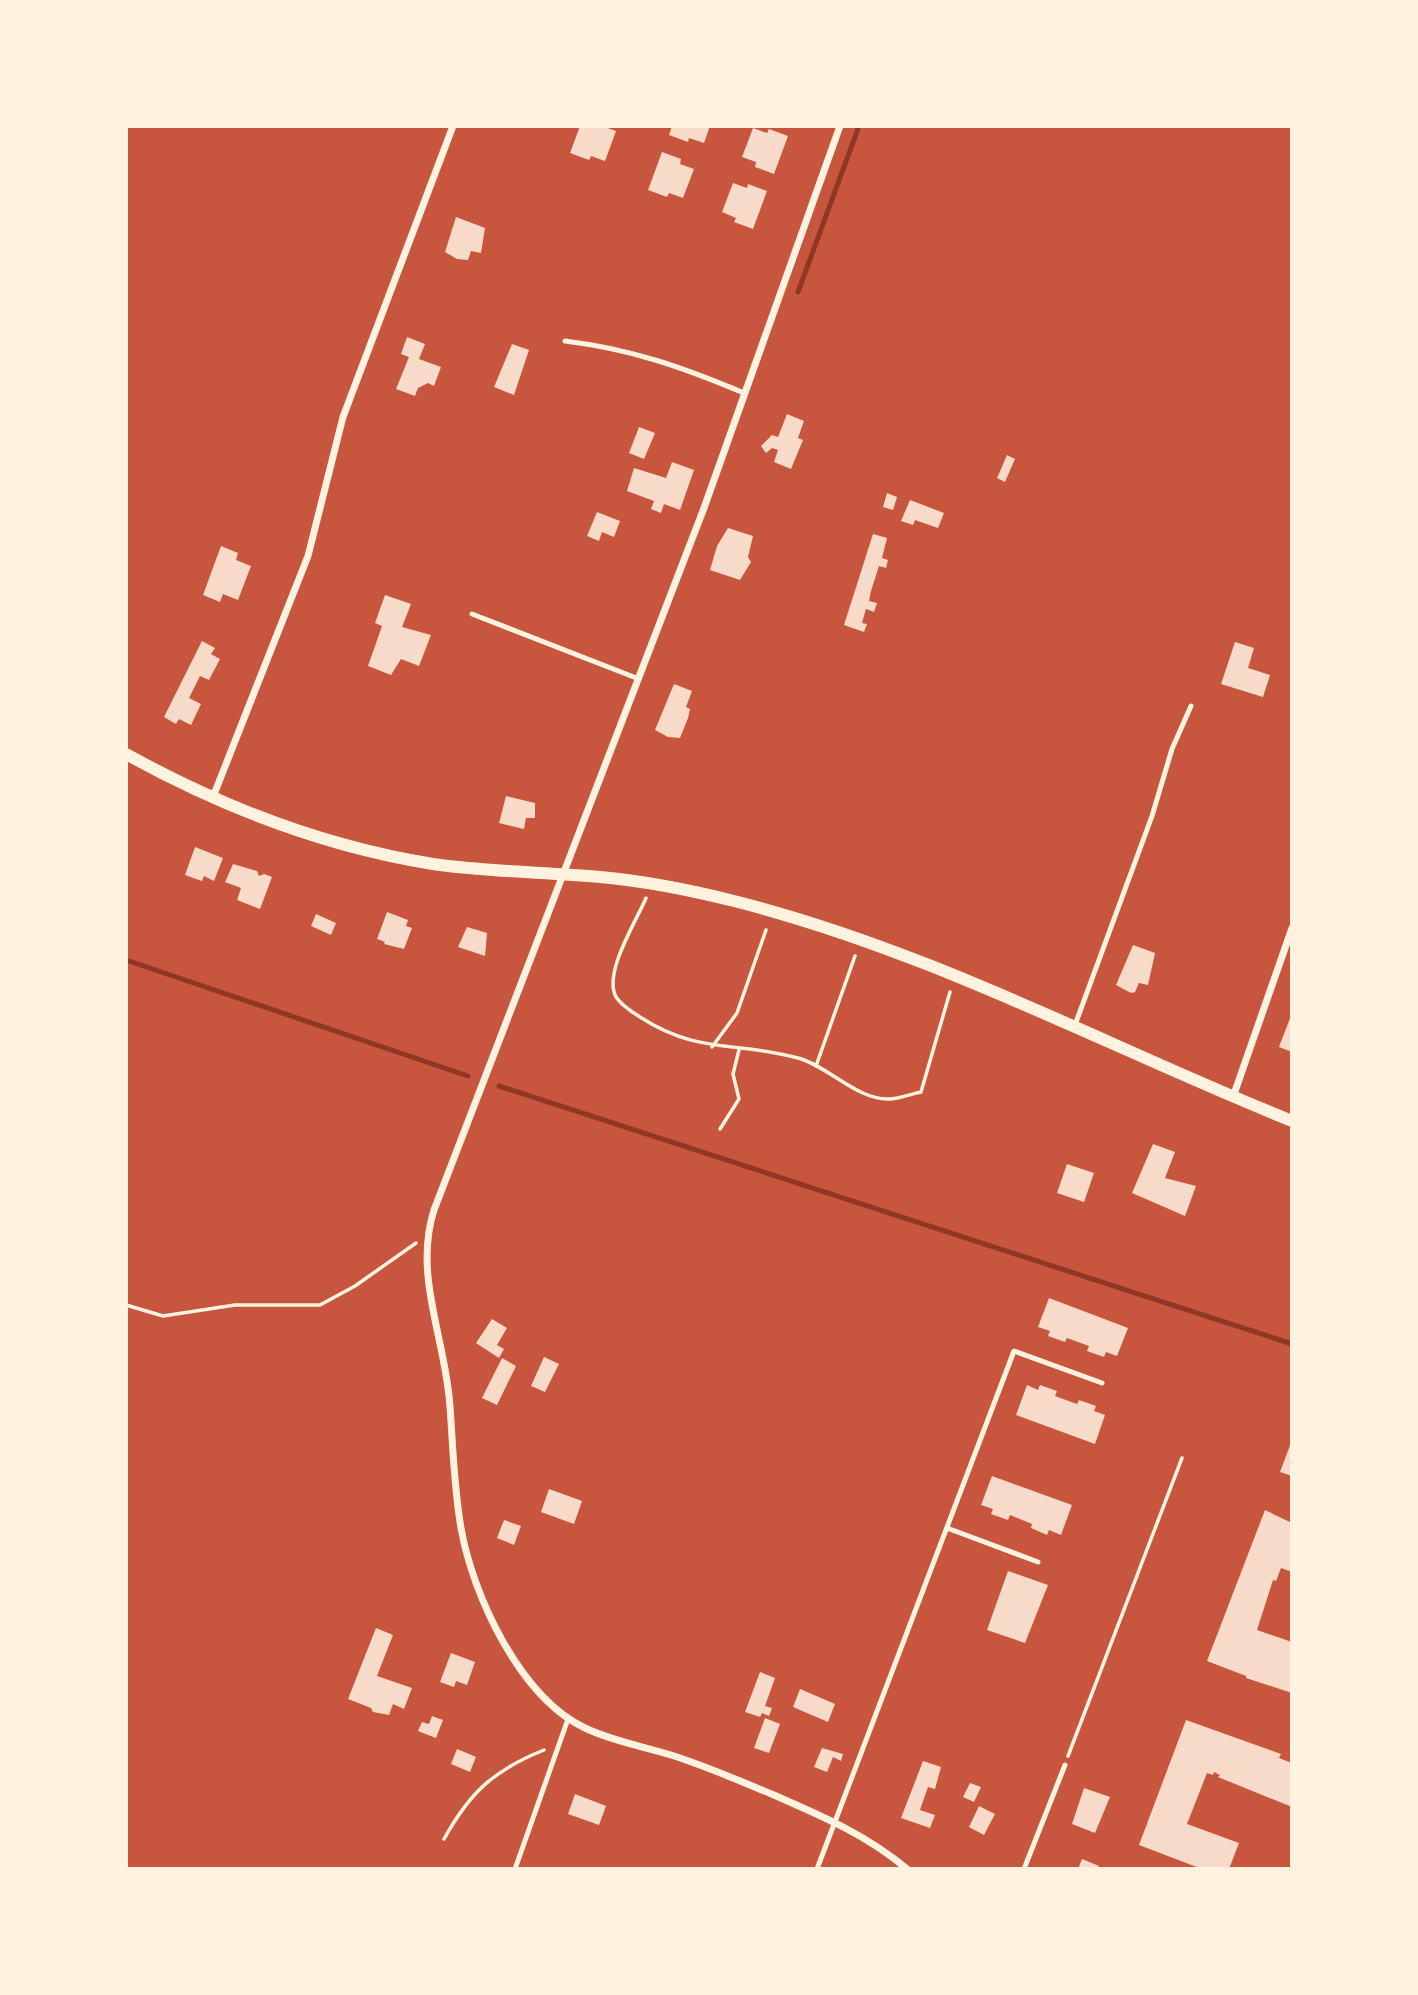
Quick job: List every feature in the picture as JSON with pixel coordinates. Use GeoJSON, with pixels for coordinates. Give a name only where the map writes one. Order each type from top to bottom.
{"type":"FeatureCollection","features":[{"type":"Feature","properties":{"kind":"street"},"geometry":{"type":"LineString","coordinates":[[213,797],[308,556],[342,417],[453,126]]}},
{"type":"Feature","properties":{"kind":"street"},"geometry":{"type":"LineString","coordinates":[[840,126],[725,452],[434,1210],[426,1242],[426,1272],[449,1386],[461,1528],[470,1566],[492,1619],[520,1668],[541,1695],[568,1719],[606,1737],[703,1766],[836,1822],[876,1844],[907,1869]]}},
{"type":"Feature","properties":{"kind":"street"},"geometry":{"type":"LineString","coordinates":[[126,754],[213,797],[294,828],[411,860],[662,886],[790,916],[921,961],[1292,1121]]}},
{"type":"Feature","properties":{"kind":"street"},"geometry":{"type":"LineString","coordinates":[[1233,1097],[1292,928]]}},
{"type":"Feature","properties":{"kind":"lane"},"geometry":{"type":"LineString","coordinates":[[565,341],[616,347],[676,365],[744,393]]}},
{"type":"Feature","properties":{"kind":"lane"},"geometry":{"type":"LineString","coordinates":[[472,614],[639,679]]}},
{"type":"Feature","properties":{"kind":"lane"},"geometry":{"type":"LineString","coordinates":[[1074,1026],[1152,816],[1172,749],[1191,706]]}},
{"type":"Feature","properties":{"kind":"lane"},"geometry":{"type":"LineString","coordinates":[[817,1869],[1014,1351],[1102,1383]]}},
{"type":"Feature","properties":{"kind":"lane"},"geometry":{"type":"LineString","coordinates":[[947,1528],[1038,1562]]}},
{"type":"Feature","properties":{"kind":"lane"},"geometry":{"type":"LineString","coordinates":[[515,1869],[568,1719]]}},
{"type":"Feature","properties":{"kind":"lane"},"geometry":{"type":"LineString","coordinates":[[1024,1869],[1065,1765]]}},
{"type":"Feature","properties":{"kind":"path"},"geometry":{"type":"LineString","coordinates":[[648,894],[612,973],[615,995],[626,1008],[649,1023],[686,1040],[712,1047],[785,1054],[888,1099],[921,1092],[950,992]]}},
{"type":"Feature","properties":{"kind":"path"},"geometry":{"type":"LineString","coordinates":[[712,1047],[737,1013],[766,930]]}},
{"type":"Feature","properties":{"kind":"path"},"geometry":{"type":"LineString","coordinates":[[816,1066],[855,956]]}},
{"type":"Feature","properties":{"kind":"path"},"geometry":{"type":"LineString","coordinates":[[720,1129],[739,1099],[733,1074],[739,1050]]}},
{"type":"Feature","properties":{"kind":"path"},"geometry":{"type":"LineString","coordinates":[[126,1305],[163,1316],[235,1305],[320,1305],[355,1286],[402,1251],[414,1244],[426,1242]]}},
{"type":"Feature","properties":{"kind":"path"},"geometry":{"type":"LineString","coordinates":[[1065,1765],[1182,1458]]}},
{"type":"Feature","properties":{"kind":"path"},"geometry":{"type":"LineString","coordinates":[[444,1839],[459,1812],[480,1786],[527,1756],[559,1744]]}},
{"type":"Feature","properties":{"kind":"building"},"geometry":{"type":"Polygon","coordinates":[[[580,126],[602,126],[616,131],[605,161],[591,156],[589,160],[570,153],[580,126]]]}},
{"type":"Feature","properties":{"kind":"building"},"geometry":{"type":"Polygon","coordinates":[[[672,126],[710,126],[704,143],[689,138],[688,142],[669,135],[672,126]]]}},
{"type":"Feature","properties":{"kind":"building"},"geometry":{"type":"Polygon","coordinates":[[[753,128],[767,133],[769,129],[788,136],[774,174],[755,167],[756,162],[742,157],[753,128]]]}},
{"type":"Feature","properties":{"kind":"building"},"geometry":{"type":"Polygon","coordinates":[[[662,152],[681,159],[680,164],[694,169],[683,198],[669,193],[667,197],[648,190],[662,152]]]}},
{"type":"Feature","properties":{"kind":"building"},"geometry":{"type":"Polygon","coordinates":[[[733,183],[747,188],[748,184],[767,191],[753,229],[734,222],[736,218],[722,212],[733,183]]]}},
{"type":"Feature","properties":{"kind":"building"},"geometry":{"type":"Polygon","coordinates":[[[456,217],[485,228],[481,253],[471,251],[468,260],[457,259],[445,252],[456,217]]]}},
{"type":"Feature","properties":{"kind":"building"},"geometry":{"type":"Polygon","coordinates":[[[407,337],[425,344],[419,359],[441,367],[434,386],[428,383],[418,388],[415,396],[396,389],[409,357],[401,354],[407,337]]]}},
{"type":"Feature","properties":{"kind":"building"},"geometry":{"type":"Polygon","coordinates":[[[512,344],[529,350],[514,395],[494,387],[512,344]]]}},
{"type":"Feature","properties":{"kind":"building"},"geometry":{"type":"Polygon","coordinates":[[[787,414],[804,421],[798,438],[803,440],[791,469],[774,462],[778,450],[772,448],[766,453],[761,446],[772,435],[778,437],[787,414]]]}},
{"type":"Feature","properties":{"kind":"building"},"geometry":{"type":"Polygon","coordinates":[[[639,427],[655,433],[644,459],[629,453],[639,427]]]}},
{"type":"Feature","properties":{"kind":"building"},"geometry":{"type":"Polygon","coordinates":[[[1007,455],[1015,459],[1005,482],[997,478],[1007,455]]]}},
{"type":"Feature","properties":{"kind":"building"},"geometry":{"type":"Polygon","coordinates":[[[672,462],[694,470],[680,510],[664,504],[661,513],[651,509],[654,501],[627,491],[634,468],[666,478],[672,462]]]}},
{"type":"Feature","properties":{"kind":"building"},"geometry":{"type":"Polygon","coordinates":[[[887,493],[897,497],[893,510],[883,507],[887,493]]]}},
{"type":"Feature","properties":{"kind":"building"},"geometry":{"type":"Polygon","coordinates":[[[910,500],[944,513],[938,528],[915,520],[913,525],[901,521],[910,500]]]}},
{"type":"Feature","properties":{"kind":"building"},"geometry":{"type":"Polygon","coordinates":[[[597,512],[620,521],[614,537],[602,532],[599,541],[587,536],[597,512]]]}},
{"type":"Feature","properties":{"kind":"building"},"geometry":{"type":"Polygon","coordinates":[[[728,528],[753,536],[748,557],[751,562],[740,580],[710,570],[717,546],[728,528]]]}},
{"type":"Feature","properties":{"kind":"building"},"geometry":{"type":"Polygon","coordinates":[[[873,534],[887,538],[882,558],[888,560],[886,568],[879,566],[869,601],[877,603],[874,612],[866,609],[862,623],[867,624],[864,632],[844,625],[873,534]]]}},
{"type":"Feature","properties":{"kind":"building"},"geometry":{"type":"Polygon","coordinates":[[[221,546],[238,553],[236,560],[251,566],[238,600],[223,594],[220,602],[203,595],[221,546]]]}},
{"type":"Feature","properties":{"kind":"building"},"geometry":{"type":"Polygon","coordinates":[[[385,595],[411,604],[402,627],[431,635],[419,666],[401,659],[391,675],[368,666],[382,626],[375,623],[385,595]]]}},
{"type":"Feature","properties":{"kind":"building"},"geometry":{"type":"Polygon","coordinates":[[[202,641],[215,648],[211,654],[220,659],[209,680],[200,676],[189,698],[201,704],[191,725],[179,719],[176,724],[164,717],[202,641]]]}},
{"type":"Feature","properties":{"kind":"building"},"geometry":{"type":"Polygon","coordinates":[[[1235,642],[1254,648],[1248,668],[1270,675],[1263,697],[1221,684],[1235,642]]]}},
{"type":"Feature","properties":{"kind":"building"},"geometry":{"type":"Polygon","coordinates":[[[674,684],[692,691],[686,707],[690,709],[688,718],[680,738],[668,737],[655,730],[674,684]]]}},
{"type":"Feature","properties":{"kind":"building"},"geometry":{"type":"Polygon","coordinates":[[[506,796],[535,803],[535,818],[526,818],[524,829],[499,823],[506,796]]]}},
{"type":"Feature","properties":{"kind":"building"},"geometry":{"type":"Polygon","coordinates":[[[195,847],[223,858],[214,881],[204,876],[202,881],[185,875],[195,847]]]}},
{"type":"Feature","properties":{"kind":"building"},"geometry":{"type":"Polygon","coordinates":[[[233,864],[257,871],[259,876],[264,874],[272,877],[260,909],[237,900],[241,888],[225,882],[233,864]]]}},
{"type":"Feature","properties":{"kind":"building"},"geometry":{"type":"Polygon","coordinates":[[[387,912],[408,920],[406,926],[412,928],[404,949],[384,944],[385,942],[377,939],[387,912]]]}},
{"type":"Feature","properties":{"kind":"building"},"geometry":{"type":"Polygon","coordinates":[[[316,914],[336,923],[331,935],[311,926],[316,914]]]}},
{"type":"Feature","properties":{"kind":"building"},"geometry":{"type":"Polygon","coordinates":[[[467,927],[487,933],[485,956],[458,947],[467,927]]]}},
{"type":"Feature","properties":{"kind":"building"},"geometry":{"type":"Polygon","coordinates":[[[1133,945],[1155,953],[1148,985],[1139,983],[1135,992],[1131,993],[1116,985],[1133,945]]]}},
{"type":"Feature","properties":{"kind":"building"},"geometry":{"type":"Polygon","coordinates":[[[1292,1013],[1292,1052],[1279,1047],[1292,1013]]]}},
{"type":"Feature","properties":{"kind":"building"},"geometry":{"type":"Polygon","coordinates":[[[1153,1144],[1175,1152],[1165,1178],[1196,1186],[1185,1216],[1132,1193],[1153,1144]]]}},
{"type":"Feature","properties":{"kind":"building"},"geometry":{"type":"Polygon","coordinates":[[[1067,1164],[1094,1173],[1084,1202],[1057,1193],[1067,1164]]]}},
{"type":"Feature","properties":{"kind":"building"},"geometry":{"type":"Polygon","coordinates":[[[1049,1298],[1128,1328],[1117,1356],[1106,1352],[1104,1357],[1087,1351],[1089,1346],[1067,1338],[1065,1342],[1048,1336],[1050,1331],[1038,1327],[1049,1298]]]}},
{"type":"Feature","properties":{"kind":"building"},"geometry":{"type":"Polygon","coordinates":[[[492,1319],[507,1328],[497,1345],[504,1349],[499,1358],[476,1343],[492,1319]]]}},
{"type":"Feature","properties":{"kind":"building"},"geometry":{"type":"Polygon","coordinates":[[[544,1357],[559,1364],[545,1392],[531,1386],[544,1357]]]}},
{"type":"Feature","properties":{"kind":"building"},"geometry":{"type":"Polygon","coordinates":[[[502,1358],[516,1366],[497,1405],[482,1398],[502,1358]]]}},
{"type":"Feature","properties":{"kind":"building"},"geometry":{"type":"Polygon","coordinates":[[[1027,1385],[1038,1390],[1040,1385],[1057,1391],[1055,1396],[1077,1404],[1079,1400],[1096,1406],[1094,1411],[1105,1415],[1095,1444],[1016,1415],[1027,1385]]]}},
{"type":"Feature","properties":{"kind":"building"},"geometry":{"type":"Polygon","coordinates":[[[1292,1440],[1292,1476],[1280,1472],[1292,1440]]]}},
{"type":"Feature","properties":{"kind":"building"},"geometry":{"type":"Polygon","coordinates":[[[992,1476],[1072,1505],[1061,1535],[1049,1530],[1047,1535],[1031,1528],[1032,1524],[1010,1515],[1008,1520],[991,1514],[993,1509],[981,1505],[992,1476]]]}},
{"type":"Feature","properties":{"kind":"building"},"geometry":{"type":"Polygon","coordinates":[[[549,1489],[582,1501],[574,1524],[541,1512],[549,1489]]]}},
{"type":"Feature","properties":{"kind":"building"},"geometry":{"type":"Polygon","coordinates":[[[1265,1510],[1292,1523],[1292,1572],[1281,1568],[1276,1581],[1273,1580],[1257,1630],[1292,1642],[1292,1693],[1246,1678],[1207,1661],[1265,1510]]]}},
{"type":"Feature","properties":{"kind":"building"},"geometry":{"type":"Polygon","coordinates":[[[504,1520],[521,1526],[514,1545],[497,1538],[504,1520]]]}},
{"type":"Feature","properties":{"kind":"building"},"geometry":{"type":"Polygon","coordinates":[[[1008,1571],[1048,1585],[1025,1643],[987,1630],[1008,1571]]]}},
{"type":"Feature","properties":{"kind":"building"},"geometry":{"type":"Polygon","coordinates":[[[376,1628],[393,1635],[377,1676],[412,1688],[404,1709],[393,1704],[389,1715],[373,1712],[371,1708],[348,1699],[376,1628]]]}},
{"type":"Feature","properties":{"kind":"building"},"geometry":{"type":"Polygon","coordinates":[[[451,1653],[475,1662],[467,1685],[456,1681],[454,1687],[440,1682],[451,1653]]]}},
{"type":"Feature","properties":{"kind":"building"},"geometry":{"type":"Polygon","coordinates":[[[760,1672],[775,1678],[765,1706],[772,1708],[769,1716],[762,1713],[760,1717],[745,1712],[760,1672]]]}},
{"type":"Feature","properties":{"kind":"building"},"geometry":{"type":"Polygon","coordinates":[[[800,1689],[835,1704],[828,1722],[793,1707],[800,1689]]]}},
{"type":"Feature","properties":{"kind":"building"},"geometry":{"type":"Polygon","coordinates":[[[432,1716],[443,1720],[436,1738],[418,1731],[422,1722],[429,1724],[432,1716]]]}},
{"type":"Feature","properties":{"kind":"building"},"geometry":{"type":"Polygon","coordinates":[[[765,1718],[780,1724],[769,1753],[754,1748],[765,1718]]]}},
{"type":"Feature","properties":{"kind":"building"},"geometry":{"type":"Polygon","coordinates":[[[1186,1720],[1281,1754],[1279,1758],[1292,1763],[1292,1807],[1218,1777],[1220,1775],[1214,1772],[1213,1775],[1207,1773],[1187,1824],[1239,1843],[1229,1869],[1202,1869],[1139,1845],[1186,1720]]]}},
{"type":"Feature","properties":{"kind":"building"},"geometry":{"type":"Polygon","coordinates":[[[822,1748],[843,1754],[841,1761],[833,1757],[827,1772],[814,1767],[822,1748]]]}},
{"type":"Feature","properties":{"kind":"building"},"geometry":{"type":"Polygon","coordinates":[[[457,1749],[476,1757],[470,1772],[451,1764],[457,1749]]]}},
{"type":"Feature","properties":{"kind":"building"},"geometry":{"type":"Polygon","coordinates":[[[923,1761],[941,1767],[935,1789],[928,1787],[920,1810],[935,1815],[930,1828],[901,1818],[923,1761]]]}},
{"type":"Feature","properties":{"kind":"building"},"geometry":{"type":"Polygon","coordinates":[[[970,1783],[981,1787],[974,1802],[963,1797],[970,1783]]]}},
{"type":"Feature","properties":{"kind":"building"},"geometry":{"type":"Polygon","coordinates":[[[1084,1788],[1110,1797],[1095,1833],[1072,1824],[1084,1788]]]}},
{"type":"Feature","properties":{"kind":"building"},"geometry":{"type":"Polygon","coordinates":[[[575,1794],[606,1806],[599,1825],[568,1814],[575,1794]]]}},
{"type":"Feature","properties":{"kind":"building"},"geometry":{"type":"Polygon","coordinates":[[[979,1806],[995,1814],[984,1835],[969,1827],[979,1806]]]}},
{"type":"Feature","properties":{"kind":"building"},"geometry":{"type":"Polygon","coordinates":[[[1082,1859],[1099,1866],[1097,1869],[1078,1869],[1082,1859]]]}},
{"type":"Feature","properties":{"kind":"waterway"},"geometry":{"type":"LineString","coordinates":[[798,292],[859,126]]}},
{"type":"Feature","properties":{"kind":"waterway"},"geometry":{"type":"LineString","coordinates":[[126,960],[468,1076]]}},
{"type":"Feature","properties":{"kind":"waterway"},"geometry":{"type":"LineString","coordinates":[[499,1086],[1292,1344]]}}]}
